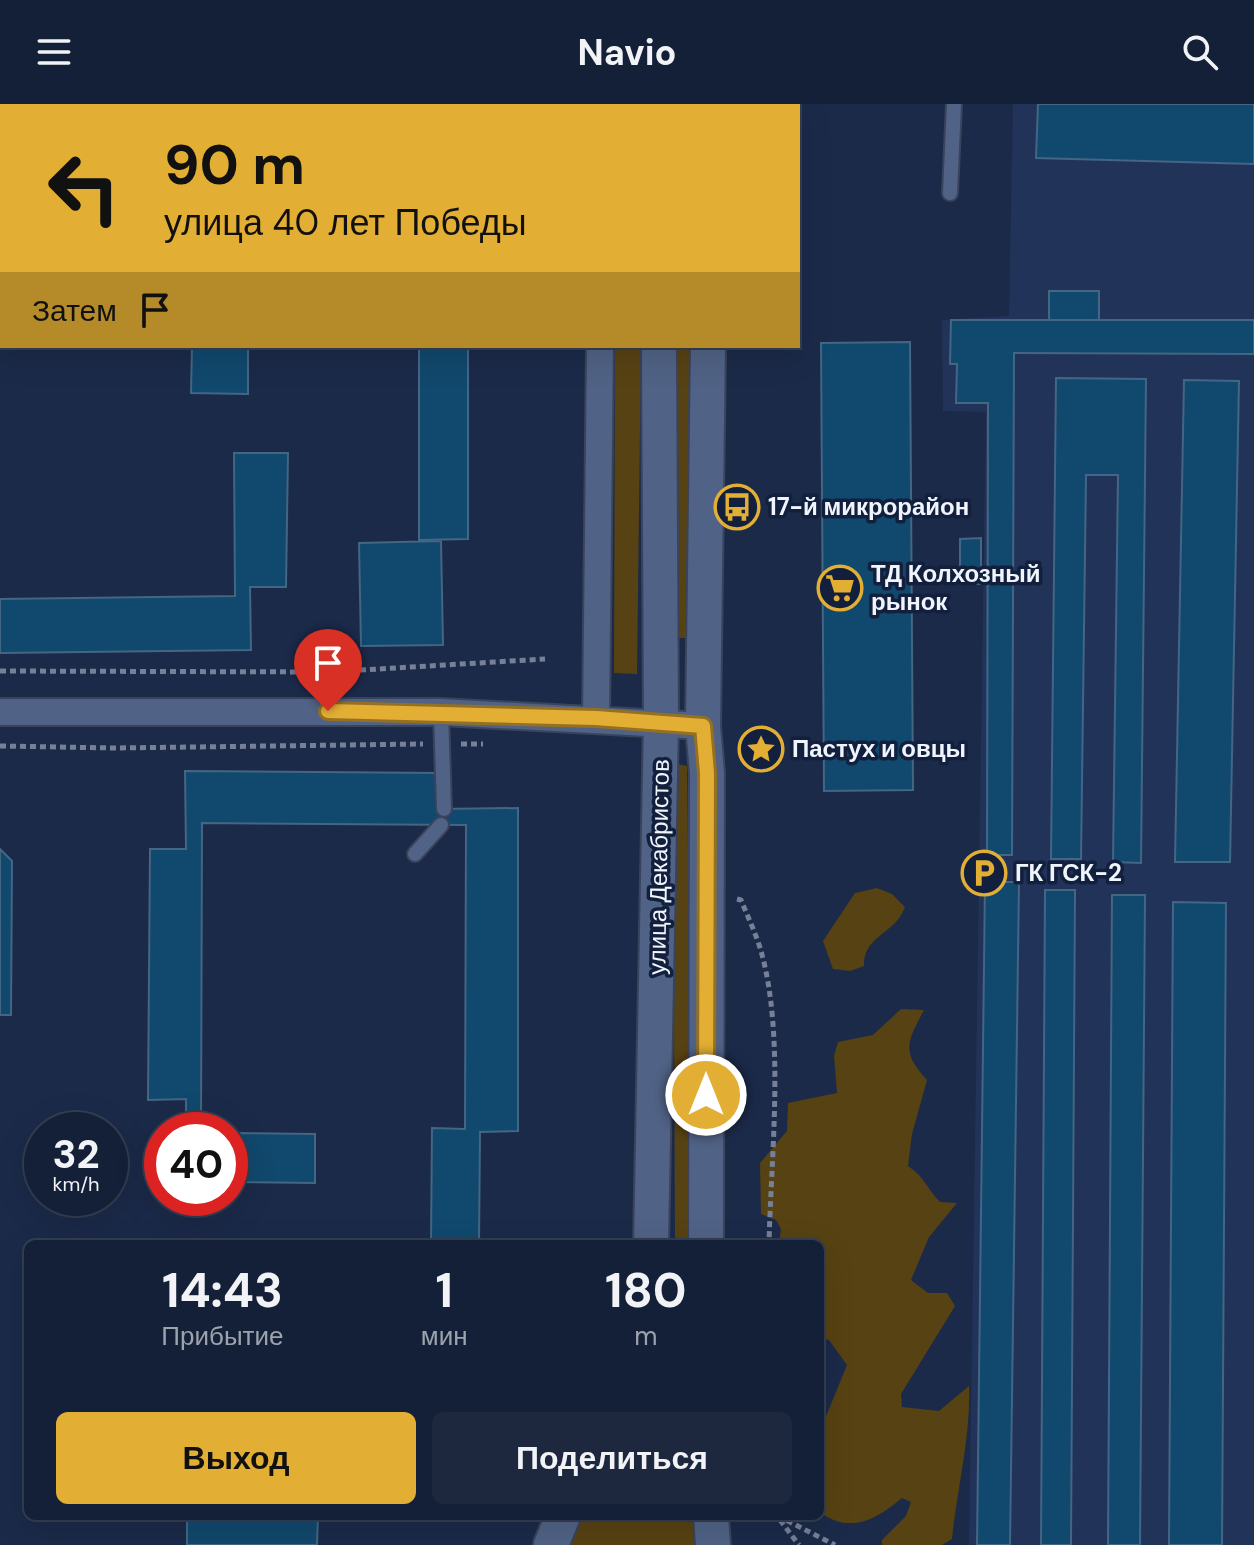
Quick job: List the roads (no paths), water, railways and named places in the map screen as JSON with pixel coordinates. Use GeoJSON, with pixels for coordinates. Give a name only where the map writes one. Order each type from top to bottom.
{"type":"FeatureCollection","features":[{"type":"Feature","properties":{"kind":"street"},"geometry":{"type":"LineString","coordinates":[[596,718],[600,348]]}},
{"type":"Feature","properties":{"kind":"street","name":"улица Декабристов"},"geometry":{"type":"LineString","coordinates":[[651,1240],[661,721],[659,348]]}},
{"type":"Feature","properties":{"kind":"street","name":"улица Декабристов"},"geometry":{"type":"LineString","coordinates":[[706,1240],[703,726],[708,348]]}},
{"type":"Feature","properties":{"kind":"street"},"geometry":{"type":"LineString","coordinates":[[0,712],[441,712],[661,721],[703,726]]}},
{"type":"Feature","properties":{"kind":"street"},"geometry":{"type":"LineString","coordinates":[[551,1545],[561,1520]]}},
{"type":"Feature","properties":{"kind":"street"},"geometry":{"type":"LineString","coordinates":[[711,1520],[713,1545]]}},
{"type":"Feature","properties":{"kind":"lane"},"geometry":{"type":"LineString","coordinates":[[950,193],[954,104]]}},
{"type":"Feature","properties":{"kind":"lane"},"geometry":{"type":"LineString","coordinates":[[441,712],[444,809]]}},
{"type":"Feature","properties":{"kind":"lane"},"geometry":{"type":"LineString","coordinates":[[415,854],[441,825]]}},
{"type":"Feature","properties":{"kind":"place","name":"17-й микрорайон"},"geometry":{"type":"Point","coordinates":[737,507]}},
{"type":"Feature","properties":{"kind":"place","name":"ТД Колхозный рынок"},"geometry":{"type":"Point","coordinates":[840,588]}},
{"type":"Feature","properties":{"kind":"place","name":"Пастух и овцы"},"geometry":{"type":"Point","coordinates":[761,749]}},
{"type":"Feature","properties":{"kind":"place","name":"ГК ГСК-2"},"geometry":{"type":"Point","coordinates":[984,873]}}]}
